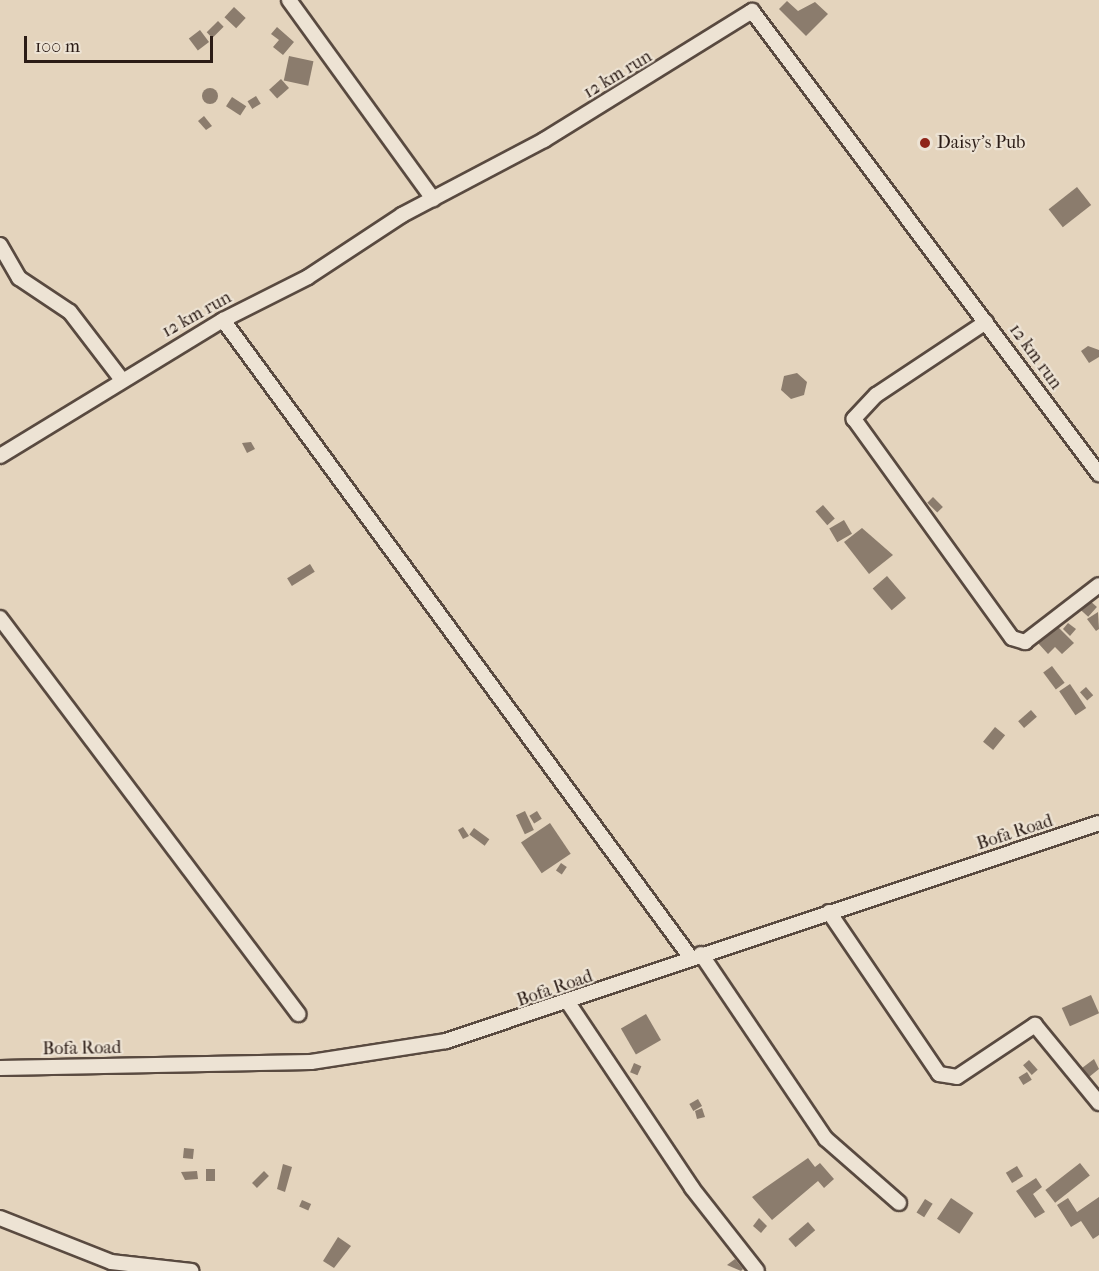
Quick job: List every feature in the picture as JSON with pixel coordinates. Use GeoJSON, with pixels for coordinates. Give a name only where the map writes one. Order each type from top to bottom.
{"type":"FeatureCollection","features":[{"type":"Feature","properties":{"kind":"street"},"geometry":{"type":"LineString","coordinates":[[289,0],[433,198]]}},
{"type":"Feature","properties":{"kind":"street","name":"12 km run"},"geometry":{"type":"LineString","coordinates":[[0,456],[222,320],[308,277],[433,198],[537,145],[756,5],[1099,474]]}},
{"type":"Feature","properties":{"kind":"street"},"geometry":{"type":"LineString","coordinates":[[0,245],[19,278],[70,312],[122,380]]}},
{"type":"Feature","properties":{"kind":"street"},"geometry":{"type":"LineString","coordinates":[[222,320],[696,956],[826,1139],[899,1203]]}},
{"type":"Feature","properties":{"kind":"street"},"geometry":{"type":"LineString","coordinates":[[986,322],[876,395],[854,419],[1012,638],[1025,642],[1099,585]]}},
{"type":"Feature","properties":{"kind":"street"},"geometry":{"type":"LineString","coordinates":[[0,618],[298,1014]]}},
{"type":"Feature","properties":{"kind":"street","name":"Bofa Road"},"geometry":{"type":"LineString","coordinates":[[0,1068],[347,1059],[446,1041],[570,1004],[696,956],[1099,823]]}},
{"type":"Feature","properties":{"kind":"street"},"geometry":{"type":"LineString","coordinates":[[829,912],[939,1074],[957,1077],[1035,1025],[1099,1102]]}},
{"type":"Feature","properties":{"kind":"street"},"geometry":{"type":"LineString","coordinates":[[570,1004],[692,1188],[757,1271]]}},
{"type":"Feature","properties":{"kind":"street"},"geometry":{"type":"LineString","coordinates":[[0,1218],[111,1262],[191,1271]]}},
{"type":"Feature","properties":{"kind":"building"},"geometry":{"type":"Polygon","coordinates":[[[787,1],[798,11],[815,2],[828,14],[806,36],[779,9],[787,1]]]}},
{"type":"Feature","properties":{"kind":"building"},"geometry":{"type":"Polygon","coordinates":[[[234,7],[246,18],[236,28],[224,17],[234,7]]]}},
{"type":"Feature","properties":{"kind":"building"},"geometry":{"type":"Polygon","coordinates":[[[218,21],[224,27],[212,38],[207,32],[218,21]]]}},
{"type":"Feature","properties":{"kind":"building"},"geometry":{"type":"Polygon","coordinates":[[[277,27],[294,42],[283,55],[273,47],[279,40],[271,34],[277,27]]]}},
{"type":"Feature","properties":{"kind":"building"},"geometry":{"type":"Polygon","coordinates":[[[200,30],[209,42],[198,50],[189,38],[200,30]]]}},
{"type":"Feature","properties":{"kind":"building"},"geometry":{"type":"Polygon","coordinates":[[[289,56],[313,61],[308,86],[284,80],[289,56]]]}},
{"type":"Feature","properties":{"kind":"building"},"geometry":{"type":"Polygon","coordinates":[[[281,79],[289,88],[277,99],[269,90],[281,79]]]}},
{"type":"Feature","properties":{"kind":"building"},"geometry":{"type":"Polygon","coordinates":[[[207,88],[213,88],[218,96],[216,102],[207,104],[202,99],[202,93],[207,88]]]}},
{"type":"Feature","properties":{"kind":"building"},"geometry":{"type":"Polygon","coordinates":[[[256,96],[261,104],[252,109],[248,101],[256,96]]]}},
{"type":"Feature","properties":{"kind":"building"},"geometry":{"type":"Polygon","coordinates":[[[232,97],[246,106],[240,115],[226,106],[232,97]]]}},
{"type":"Feature","properties":{"kind":"building"},"geometry":{"type":"Polygon","coordinates":[[[204,116],[212,126],[206,130],[198,121],[204,116]]]}},
{"type":"Feature","properties":{"kind":"building"},"geometry":{"type":"Polygon","coordinates":[[[1077,187],[1091,205],[1063,227],[1049,209],[1077,187]]]}},
{"type":"Feature","properties":{"kind":"building"},"geometry":{"type":"Polygon","coordinates":[[[1088,346],[1099,350],[1099,357],[1089,363],[1081,351],[1088,346]]]}},
{"type":"Feature","properties":{"kind":"building"},"geometry":{"type":"Polygon","coordinates":[[[797,373],[807,382],[804,395],[791,399],[781,390],[784,376],[797,373]]]}},
{"type":"Feature","properties":{"kind":"building"},"geometry":{"type":"Polygon","coordinates":[[[251,442],[255,449],[247,453],[242,443],[251,442]]]}},
{"type":"Feature","properties":{"kind":"building"},"geometry":{"type":"Polygon","coordinates":[[[933,497],[943,507],[937,513],[927,503],[933,497]]]}},
{"type":"Feature","properties":{"kind":"building"},"geometry":{"type":"Polygon","coordinates":[[[823,505],[835,519],[827,525],[815,512],[823,505]]]}},
{"type":"Feature","properties":{"kind":"building"},"geometry":{"type":"Polygon","coordinates":[[[844,520],[852,534],[837,542],[829,528],[844,520]]]}},
{"type":"Feature","properties":{"kind":"building"},"geometry":{"type":"Polygon","coordinates":[[[862,528],[893,555],[869,574],[844,542],[862,528]]]}},
{"type":"Feature","properties":{"kind":"building"},"geometry":{"type":"Polygon","coordinates":[[[310,564],[315,572],[292,586],[287,578],[310,564]]]}},
{"type":"Feature","properties":{"kind":"building"},"geometry":{"type":"Polygon","coordinates":[[[887,576],[906,598],[892,610],[873,588],[887,576]]]}},
{"type":"Feature","properties":{"kind":"building"},"geometry":{"type":"Polygon","coordinates":[[[1088,599],[1097,607],[1088,617],[1079,609],[1088,599]]]}},
{"type":"Feature","properties":{"kind":"building"},"geometry":{"type":"Polygon","coordinates":[[[1098,612],[1099,629],[1096,631],[1087,619],[1098,612]]]}},
{"type":"Feature","properties":{"kind":"building"},"geometry":{"type":"Polygon","coordinates":[[[1068,623],[1076,629],[1070,636],[1063,629],[1068,623]]]}},
{"type":"Feature","properties":{"kind":"building"},"geometry":{"type":"Polygon","coordinates":[[[1057,626],[1074,643],[1062,654],[1055,647],[1048,654],[1038,643],[1057,626]]]}},
{"type":"Feature","properties":{"kind":"building"},"geometry":{"type":"Polygon","coordinates":[[[1052,666],[1065,683],[1056,689],[1043,673],[1052,666]]]}},
{"type":"Feature","properties":{"kind":"building"},"geometry":{"type":"Polygon","coordinates":[[[1070,684],[1086,708],[1075,715],[1059,691],[1070,684]]]}},
{"type":"Feature","properties":{"kind":"building"},"geometry":{"type":"Polygon","coordinates":[[[1086,687],[1093,695],[1087,701],[1080,692],[1086,687]]]}},
{"type":"Feature","properties":{"kind":"building"},"geometry":{"type":"Polygon","coordinates":[[[1031,710],[1037,717],[1024,728],[1018,721],[1031,710]]]}},
{"type":"Feature","properties":{"kind":"building"},"geometry":{"type":"Polygon","coordinates":[[[995,727],[1005,735],[993,750],[983,742],[995,727]]]}},
{"type":"Feature","properties":{"kind":"building"},"geometry":{"type":"Polygon","coordinates":[[[525,811],[534,830],[525,834],[516,815],[525,811]]]}},
{"type":"Feature","properties":{"kind":"building"},"geometry":{"type":"Polygon","coordinates":[[[537,811],[542,819],[534,823],[529,816],[537,811]]]}},
{"type":"Feature","properties":{"kind":"building"},"geometry":{"type":"Polygon","coordinates":[[[550,823],[571,854],[542,873],[521,843],[550,823]]]}},
{"type":"Feature","properties":{"kind":"building"},"geometry":{"type":"Polygon","coordinates":[[[463,827],[469,836],[463,839],[458,830],[463,827]]]}},
{"type":"Feature","properties":{"kind":"building"},"geometry":{"type":"Polygon","coordinates":[[[474,828],[489,839],[485,846],[469,834],[474,828]]]}},
{"type":"Feature","properties":{"kind":"building"},"geometry":{"type":"Polygon","coordinates":[[[561,863],[567,867],[562,874],[556,870],[561,863]]]}},
{"type":"Feature","properties":{"kind":"building"},"geometry":{"type":"Polygon","coordinates":[[[1091,995],[1099,1013],[1070,1026],[1062,1008],[1091,995]]]}},
{"type":"Feature","properties":{"kind":"building"},"geometry":{"type":"Polygon","coordinates":[[[646,1014],[661,1040],[636,1054],[621,1028],[646,1014]]]}},
{"type":"Feature","properties":{"kind":"building"},"geometry":{"type":"Polygon","coordinates":[[[1094,1059],[1099,1069],[1089,1077],[1082,1068],[1094,1059]]]}},
{"type":"Feature","properties":{"kind":"building"},"geometry":{"type":"Polygon","coordinates":[[[1029,1060],[1038,1070],[1032,1075],[1023,1065],[1029,1060]]]}},
{"type":"Feature","properties":{"kind":"building"},"geometry":{"type":"Polygon","coordinates":[[[634,1063],[641,1066],[637,1075],[630,1072],[634,1063]]]}},
{"type":"Feature","properties":{"kind":"building"},"geometry":{"type":"Polygon","coordinates":[[[1027,1072],[1032,1080],[1023,1085],[1019,1077],[1027,1072]]]}},
{"type":"Feature","properties":{"kind":"building"},"geometry":{"type":"Polygon","coordinates":[[[698,1099],[702,1106],[693,1111],[689,1104],[698,1099]]]}},
{"type":"Feature","properties":{"kind":"building"},"geometry":{"type":"Polygon","coordinates":[[[702,1108],[705,1117],[697,1119],[695,1111],[702,1108]]]}},
{"type":"Feature","properties":{"kind":"building"},"geometry":{"type":"Polygon","coordinates":[[[184,1148],[194,1149],[193,1159],[183,1158],[184,1148]]]}},
{"type":"Feature","properties":{"kind":"building"},"geometry":{"type":"Polygon","coordinates":[[[808,1158],[815,1167],[820,1163],[834,1179],[824,1188],[818,1181],[772,1220],[752,1197],[808,1158]]]}},
{"type":"Feature","properties":{"kind":"building"},"geometry":{"type":"Polygon","coordinates":[[[1080,1163],[1090,1176],[1055,1203],[1045,1190],[1080,1163]]]}},
{"type":"Feature","properties":{"kind":"building"},"geometry":{"type":"Polygon","coordinates":[[[283,1164],[292,1167],[285,1192],[277,1189],[283,1164]]]}},
{"type":"Feature","properties":{"kind":"building"},"geometry":{"type":"Polygon","coordinates":[[[1017,1166],[1023,1176],[1012,1183],[1006,1173],[1017,1166]]]}},
{"type":"Feature","properties":{"kind":"building"},"geometry":{"type":"Polygon","coordinates":[[[206,1169],[215,1169],[215,1181],[206,1181],[206,1169]]]}},
{"type":"Feature","properties":{"kind":"building"},"geometry":{"type":"Polygon","coordinates":[[[197,1171],[198,1179],[185,1180],[181,1172],[197,1171]]]}},
{"type":"Feature","properties":{"kind":"building"},"geometry":{"type":"Polygon","coordinates":[[[264,1171],[269,1176],[257,1188],[252,1183],[264,1171]]]}},
{"type":"Feature","properties":{"kind":"building"},"geometry":{"type":"Polygon","coordinates":[[[1036,1178],[1042,1187],[1033,1194],[1045,1212],[1035,1218],[1016,1191],[1036,1178]]]}},
{"type":"Feature","properties":{"kind":"building"},"geometry":{"type":"Polygon","coordinates":[[[1099,1197],[1099,1235],[1093,1239],[1081,1221],[1071,1227],[1057,1205],[1068,1198],[1077,1212],[1099,1197]]]}},
{"type":"Feature","properties":{"kind":"building"},"geometry":{"type":"Polygon","coordinates":[[[951,1198],[973,1213],[959,1234],[937,1219],[951,1198]]]}},
{"type":"Feature","properties":{"kind":"building"},"geometry":{"type":"Polygon","coordinates":[[[925,1199],[933,1204],[924,1217],[917,1213],[925,1199]]]}},
{"type":"Feature","properties":{"kind":"building"},"geometry":{"type":"Polygon","coordinates":[[[302,1200],[311,1204],[308,1210],[299,1206],[302,1200]]]}},
{"type":"Feature","properties":{"kind":"building"},"geometry":{"type":"Polygon","coordinates":[[[759,1218],[767,1226],[761,1233],[753,1226],[759,1218]]]}},
{"type":"Feature","properties":{"kind":"building"},"geometry":{"type":"Polygon","coordinates":[[[808,1222],[815,1230],[796,1247],[788,1239],[808,1222]]]}},
{"type":"Feature","properties":{"kind":"building"},"geometry":{"type":"Polygon","coordinates":[[[338,1237],[351,1246],[334,1268],[323,1261],[338,1237]]]}},
{"type":"Feature","properties":{"kind":"building"},"geometry":{"type":"Polygon","coordinates":[[[735,1259],[743,1269],[741,1271],[727,1265],[735,1259]]]}},
{"type":"Feature","properties":{"kind":"place","name":"Daisy's Pub"},"geometry":{"type":"Point","coordinates":[925,143]}}]}
